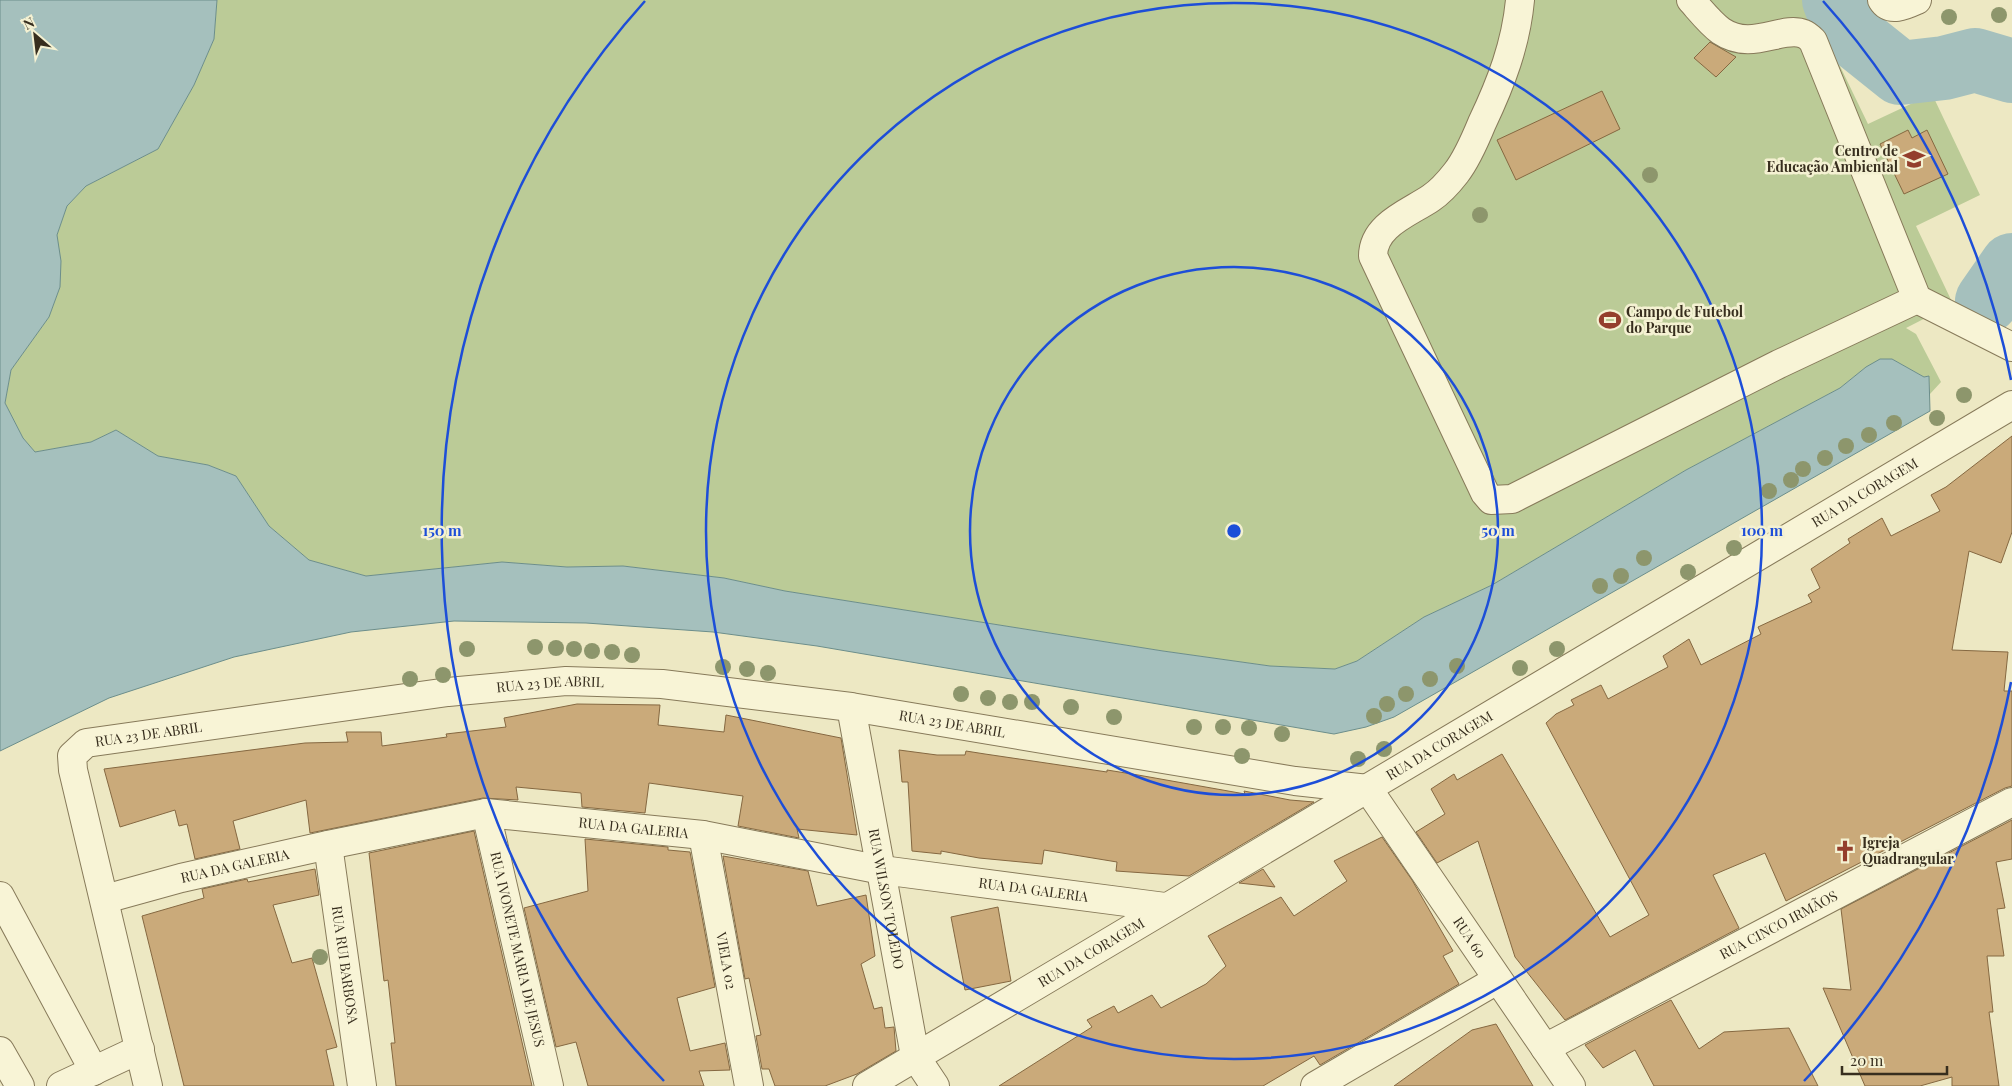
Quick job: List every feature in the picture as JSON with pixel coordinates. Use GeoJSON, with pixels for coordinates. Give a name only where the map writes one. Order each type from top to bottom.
{"type":"FeatureCollection","features":[{"type":"Feature","properties":{"kind":"street"},"geometry":{"type":"LineString","coordinates":[[1520,0],[1518,26],[1504,77],[1473,144],[1456,173],[1433,196],[1381,231],[1373,244],[1373,256],[1485,493],[1491,500],[1512,499],[1779,364],[1917,299]]}},
{"type":"Feature","properties":{"kind":"street"},"geometry":{"type":"LineString","coordinates":[[1691,0],[1720,30],[1737,38],[1758,39],[1793,32],[1804,34],[1813,41],[1917,299],[2012,347]]}},
{"type":"Feature","properties":{"kind":"street"},"geometry":{"type":"LineString","coordinates":[[1882,0],[1884,4],[1894,7],[1917,0]]}},
{"type":"Feature","properties":{"kind":"street","name":"RUA DA CORAGEM"},"geometry":{"type":"LineString","coordinates":[[866,1086],[1165,907],[1368,789],[2012,404]]}},
{"type":"Feature","properties":{"kind":"street","name":"RUA 23 DE ABRIL"},"geometry":{"type":"LineString","coordinates":[[148,1086],[72,763],[72,756],[86,743],[438,693],[566,681],[662,684],[851,707],[1295,782],[1368,789]]}},
{"type":"Feature","properties":{"kind":"street","name":"RUA WILSON TOLEDO"},"geometry":{"type":"LineString","coordinates":[[851,707],[915,1056],[935,1086]]}},
{"type":"Feature","properties":{"kind":"street","name":"RUA 60"},"geometry":{"type":"LineString","coordinates":[[1368,789],[1571,1086]]}},
{"type":"Feature","properties":{"kind":"street","name":"RUA CINCO IRMÃOS"},"geometry":{"type":"LineString","coordinates":[[1545,1048],[2012,802]]}},
{"type":"Feature","properties":{"kind":"street","name":"RUA DA GALERIA"},"geometry":{"type":"LineString","coordinates":[[105,899],[181,878],[328,845],[486,813],[703,835],[882,870],[1165,907]]}},
{"type":"Feature","properties":{"kind":"street","name":"RUA IVONETE MARIA DE JESUS"},"geometry":{"type":"LineString","coordinates":[[486,813],[549,1086]]}},
{"type":"Feature","properties":{"kind":"street","name":"VIELA 02"},"geometry":{"type":"LineString","coordinates":[[703,835],[749,1086]]}},
{"type":"Feature","properties":{"kind":"street","name":"RUA RUI BARBOSA"},"geometry":{"type":"LineString","coordinates":[[328,845],[362,1086]]}},
{"type":"Feature","properties":{"kind":"street"},"geometry":{"type":"LineString","coordinates":[[0,896],[94,1070]]}},
{"type":"Feature","properties":{"kind":"street"},"geometry":{"type":"LineString","coordinates":[[1315,1086],[1497,980]]}},
{"type":"Feature","properties":{"kind":"street"},"geometry":{"type":"LineString","coordinates":[[61,1086],[140,1049]]}},
{"type":"Feature","properties":{"kind":"street"},"geometry":{"type":"LineString","coordinates":[[0,1051],[20,1086]]}},
{"type":"Feature","properties":{"kind":"green space"},"geometry":{"type":"Polygon","coordinates":[[[217,0],[1808,0],[1868,124],[1932,94],[1980,195],[1916,226],[1953,304],[1906,328],[1916,334],[1941,382],[1930,394],[1929,376],[1924,377],[1892,359],[1866,367],[1840,388],[1686,470],[1492,585],[1424,617],[1357,661],[1335,669],[1270,666],[1163,651],[785,591],[724,578],[624,566],[567,567],[502,562],[366,576],[309,560],[269,526],[236,476],[208,465],[158,456],[116,430],[91,442],[35,452],[23,438],[5,403],[11,370],[49,317],[60,287],[57,235],[67,206],[86,186],[158,149],[194,85],[214,39],[217,0]]]}},
{"type":"Feature","properties":{"kind":"water"},"geometry":{"type":"Polygon","coordinates":[[[0,0],[217,0],[214,39],[194,85],[158,149],[86,186],[67,206],[57,235],[61,261],[60,287],[49,317],[11,370],[5,403],[23,438],[35,452],[91,442],[116,430],[158,456],[208,465],[236,476],[269,526],[309,560],[366,576],[502,562],[567,567],[623,566],[724,578],[785,591],[1163,651],[1270,666],[1335,669],[1357,661],[1424,617],[1492,585],[1686,470],[1840,388],[1866,367],[1880,359],[1892,359],[1924,377],[1929,376],[1930,411],[1394,717],[1366,727],[1334,734],[817,646],[713,632],[586,623],[454,621],[351,632],[234,657],[109,698],[0,751],[0,0]]]}},
{"type":"Feature","properties":{"kind":"building"},"geometry":{"type":"Polygon","coordinates":[[[1710,42],[1736,57],[1716,77],[1694,58],[1710,42]]]}},
{"type":"Feature","properties":{"kind":"building"},"geometry":{"type":"Polygon","coordinates":[[[1602,91],[1620,129],[1516,180],[1497,140],[1602,91]]]}},
{"type":"Feature","properties":{"kind":"building","name":"Centro de Educação Ambiental"},"geometry":{"type":"Polygon","coordinates":[[[1908,130],[1912,138],[1927,130],[1948,174],[1904,194],[1880,144],[1908,130]]]}},
{"type":"Feature","properties":{"kind":"building"},"geometry":{"type":"Polygon","coordinates":[[[2012,436],[2012,532],[2001,563],[1969,551],[1952,650],[2008,652],[2004,691],[2012,691],[2012,786],[1786,901],[1765,853],[1713,875],[1739,928],[1565,1020],[1515,957],[1478,841],[1437,863],[1416,832],[1445,814],[1431,789],[1454,774],[1457,780],[1502,754],[1610,937],[1649,915],[1546,723],[1556,714],[1574,705],[1571,700],[1601,685],[1608,699],[1668,667],[1663,656],[1689,639],[1701,665],[1761,634],[1758,627],[1812,602],[1808,595],[1820,588],[1811,569],[1850,543],[1848,539],[1882,518],[1891,536],[1940,511],[1931,495],[1946,487],[2012,436]]]}},
{"type":"Feature","properties":{"kind":"building"},"geometry":{"type":"Polygon","coordinates":[[[577,704],[660,705],[658,725],[724,732],[726,715],[841,738],[857,835],[797,829],[799,838],[738,826],[743,796],[649,783],[645,813],[582,807],[581,793],[516,787],[518,800],[483,798],[310,833],[306,800],[233,821],[240,849],[195,859],[187,824],[179,826],[175,810],[120,827],[104,769],[305,743],[348,742],[346,732],[381,732],[382,746],[447,737],[446,734],[506,727],[504,718],[577,704]]]}},
{"type":"Feature","properties":{"kind":"building"},"geometry":{"type":"Polygon","coordinates":[[[899,750],[937,755],[965,755],[966,751],[1107,772],[1107,770],[1245,794],[1244,791],[1290,800],[1314,802],[1189,876],[1116,871],[1117,862],[1044,850],[1042,864],[979,858],[941,851],[941,854],[912,851],[908,782],[902,782],[899,750]]]}},
{"type":"Feature","properties":{"kind":"building"},"geometry":{"type":"Polygon","coordinates":[[[2012,820],[2012,859],[1996,862],[2005,908],[1997,909],[2004,956],[1987,956],[1993,1012],[1989,1012],[1999,1086],[1952,1086],[1952,1077],[1920,1086],[1865,1086],[1823,988],[1851,990],[1841,909],[2012,820]]]}},
{"type":"Feature","properties":{"kind":"building"},"geometry":{"type":"Polygon","coordinates":[[[474,831],[532,1086],[396,1086],[391,1043],[395,1043],[388,980],[384,981],[369,853],[474,831]]]}},
{"type":"Feature","properties":{"kind":"building"},"geometry":{"type":"Polygon","coordinates":[[[1382,837],[1412,880],[1453,951],[1443,956],[1459,984],[1320,1065],[1314,1056],[1263,1086],[999,1086],[1092,1027],[1087,1020],[1114,1006],[1118,1013],[1152,995],[1161,1008],[1206,984],[1226,966],[1208,936],[1281,897],[1294,916],[1347,881],[1334,861],[1382,837]]]}},
{"type":"Feature","properties":{"kind":"building"},"geometry":{"type":"Polygon","coordinates":[[[585,839],[668,847],[668,850],[690,852],[715,987],[677,998],[690,1051],[725,1043],[730,1070],[699,1071],[704,1086],[588,1086],[576,1042],[556,1047],[524,908],[588,891],[585,839]]]}},
{"type":"Feature","properties":{"kind":"building"},"geometry":{"type":"Polygon","coordinates":[[[723,856],[808,871],[817,906],[866,895],[875,956],[861,964],[874,1009],[882,1007],[885,1028],[894,1027],[896,1051],[857,1074],[825,1086],[775,1086],[769,1069],[762,1069],[756,1036],[761,1035],[749,978],[745,979],[723,856]]]}},
{"type":"Feature","properties":{"kind":"building"},"geometry":{"type":"Polygon","coordinates":[[[315,869],[319,895],[273,905],[292,963],[312,958],[337,1047],[326,1050],[334,1086],[184,1086],[142,916],[204,898],[202,889],[247,879],[248,882],[315,869]]]}},
{"type":"Feature","properties":{"kind":"building"},"geometry":{"type":"Polygon","coordinates":[[[1263,869],[1275,887],[1239,883],[1263,869]]]}},
{"type":"Feature","properties":{"kind":"building"},"geometry":{"type":"Polygon","coordinates":[[[998,907],[1011,981],[965,990],[951,917],[998,907]]]}},
{"type":"Feature","properties":{"kind":"building"},"geometry":{"type":"Polygon","coordinates":[[[1671,1000],[1699,1049],[1724,1032],[1789,1028],[1818,1086],[1654,1086],[1635,1050],[1603,1068],[1585,1045],[1671,1000]]]}},
{"type":"Feature","properties":{"kind":"building"},"geometry":{"type":"Polygon","coordinates":[[[1496,1024],[1533,1086],[1394,1086],[1472,1030],[1496,1024]]]}},
{"type":"Feature","properties":{"kind":"waterway"},"geometry":{"type":"LineString","coordinates":[[1834,0],[1845,29],[1900,73],[1944,68],[1975,60],[2012,71]]}},
{"type":"Feature","properties":{"kind":"waterway"},"geometry":{"type":"LineString","coordinates":[[1987,301],[2012,265]]}},
{"type":"Feature","properties":{"kind":"place","name":"Centro de Educação Ambiental"},"geometry":{"type":"Point","coordinates":[1914,159]}},
{"type":"Feature","properties":{"kind":"place","name":"Campo de Futebol do Parque"},"geometry":{"type":"Point","coordinates":[1610,320]}},
{"type":"Feature","properties":{"kind":"place","name":"Igreja Quadrangular"},"geometry":{"type":"Point","coordinates":[1845,851]}}]}
